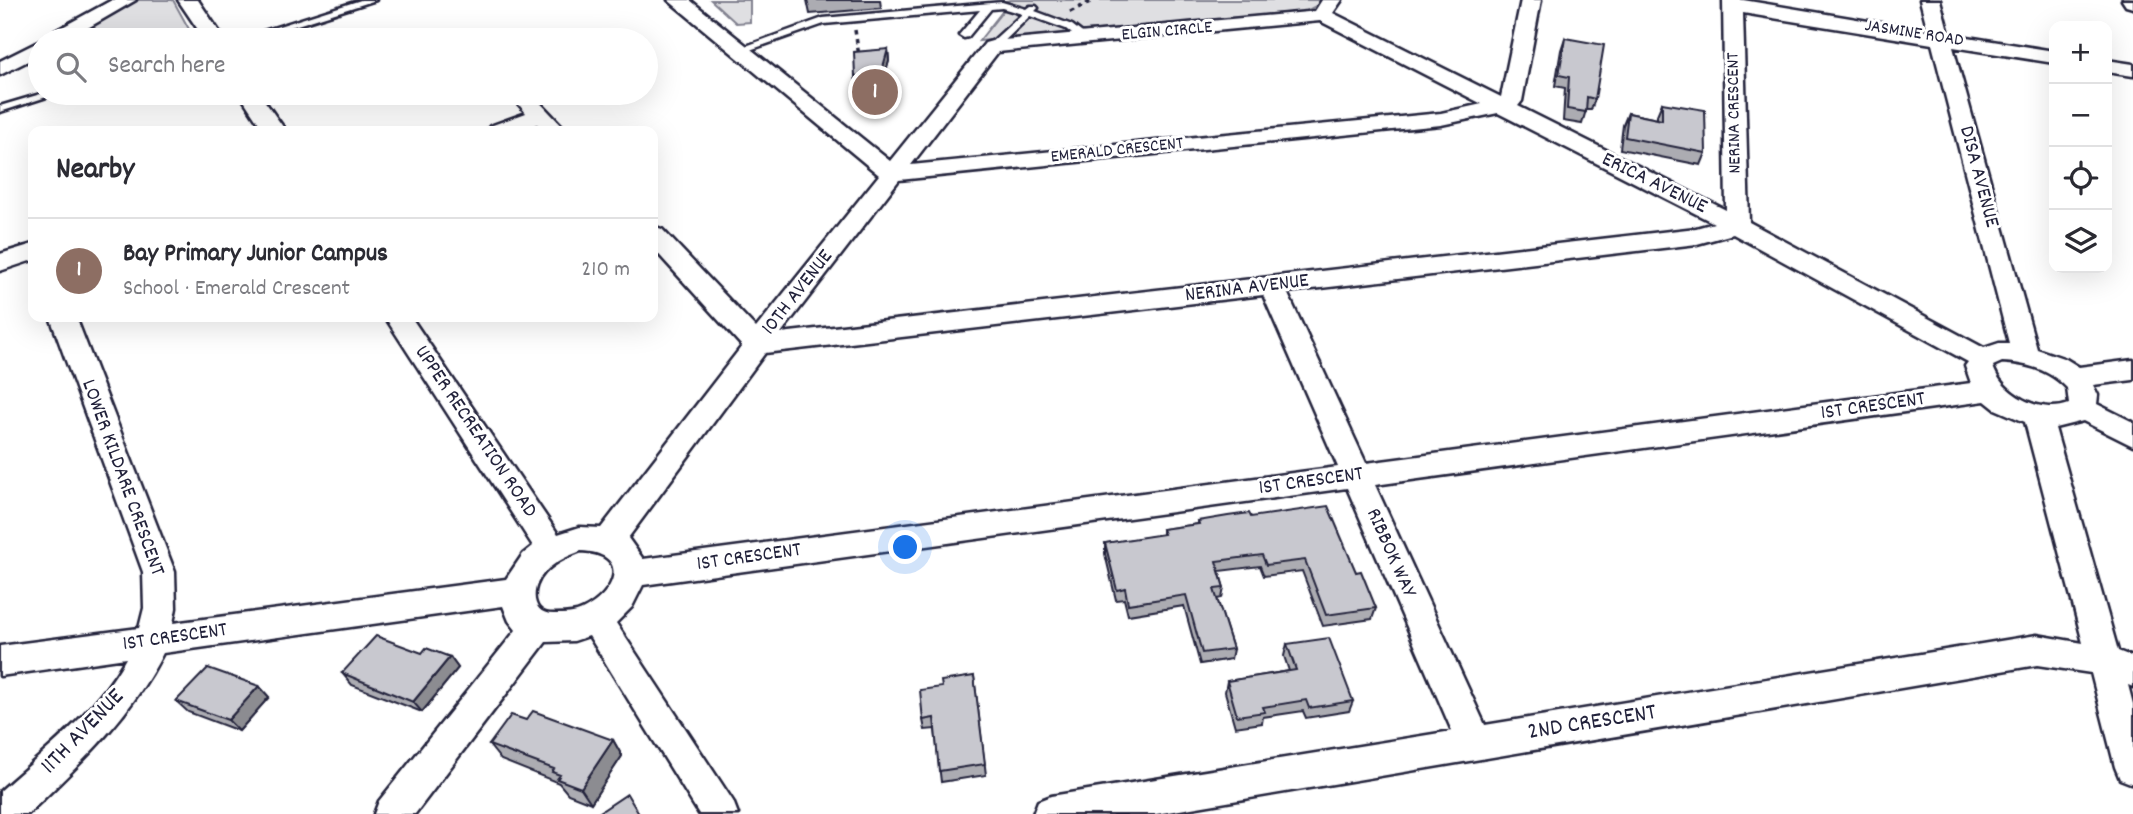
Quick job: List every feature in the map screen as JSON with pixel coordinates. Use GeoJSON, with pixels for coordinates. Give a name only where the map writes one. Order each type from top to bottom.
{"type":"FeatureCollection","features":[{"type":"Feature","properties":{"kind":"street"},"geometry":{"type":"LineString","coordinates":[[75,28],[126,0]]}},
{"type":"Feature","properties":{"kind":"street"},"geometry":{"type":"LineString","coordinates":[[188,0],[207,28]]}},
{"type":"Feature","properties":{"kind":"street"},"geometry":{"type":"LineString","coordinates":[[678,0],[892,174]]}},
{"type":"Feature","properties":{"kind":"street"},"geometry":{"type":"LineString","coordinates":[[1499,107],[1511,101],[1531,0]]}},
{"type":"Feature","properties":{"kind":"street","name":"DISA AVENUE"},"geometry":{"type":"LineString","coordinates":[[1930,0],[2025,354]]}},
{"type":"Feature","properties":{"kind":"street","name":"JASMINE ROAD"},"geometry":{"type":"LineString","coordinates":[[1733,3],[2049,56]]}},
{"type":"Feature","properties":{"kind":"street","name":"NERINA CRESCENT"},"geometry":{"type":"LineString","coordinates":[[1733,3],[1736,225]]}},
{"type":"Feature","properties":{"kind":"street","name":"ERICA AVENUE"},"geometry":{"type":"LineString","coordinates":[[1327,8],[1499,107],[1736,225],[1983,359]]}},
{"type":"Feature","properties":{"kind":"street","name":"ELGIN CIRCLE"},"geometry":{"type":"LineString","coordinates":[[992,47],[1085,39],[1327,8]]}},
{"type":"Feature","properties":{"kind":"street","name":"10TH AVENUE"},"geometry":{"type":"LineString","coordinates":[[608,542],[757,345],[992,47]]}},
{"type":"Feature","properties":{"kind":"street"},"geometry":{"type":"LineString","coordinates":[[0,69],[28,54]]}},
{"type":"Feature","properties":{"kind":"street"},"geometry":{"type":"LineString","coordinates":[[2112,67],[2133,70]]}},
{"type":"Feature","properties":{"kind":"street"},"geometry":{"type":"LineString","coordinates":[[257,105],[272,126]]}},
{"type":"Feature","properties":{"kind":"street"},"geometry":{"type":"LineString","coordinates":[[531,105],[548,123]]}},
{"type":"Feature","properties":{"kind":"street","name":"EMERALD CRESCENT"},"geometry":{"type":"LineString","coordinates":[[892,174],[1441,119],[1467,116],[1499,107]]}},
{"type":"Feature","properties":{"kind":"street"},"geometry":{"type":"LineString","coordinates":[[529,126],[548,123]]}},
{"type":"Feature","properties":{"kind":"street","name":"NERINA AVENUE"},"geometry":{"type":"LineString","coordinates":[[757,345],[1696,236],[1736,225]]}},
{"type":"Feature","properties":{"kind":"street"},"geometry":{"type":"LineString","coordinates":[[658,239],[757,345]]}},
{"type":"Feature","properties":{"kind":"street"},"geometry":{"type":"LineString","coordinates":[[0,264],[28,254]]}},
{"type":"Feature","properties":{"kind":"street","name":"RIBBOK WAY"},"geometry":{"type":"LineString","coordinates":[[1272,286],[1475,742]]}},
{"type":"Feature","properties":{"kind":"street","name":"LOWER KILDARE CRESCENT"},"geometry":{"type":"LineString","coordinates":[[65,322],[159,572],[162,589],[161,610],[153,641]]}},
{"type":"Feature","properties":{"kind":"street","name":"UPPER RECREATION ROAD"},"geometry":{"type":"LineString","coordinates":[[401,322],[551,548]]}},
{"type":"Feature","properties":{"kind":"street"},"geometry":{"type":"LineString","coordinates":[[1999,352],[2025,354],[2052,363],[2073,378],[2082,389],[2085,400],[2082,409],[2065,417],[2037,415],[2012,405],[1991,390],[1980,373],[1983,359],[1999,352]]}},
{"type":"Feature","properties":{"kind":"street"},"geometry":{"type":"LineString","coordinates":[[2073,378],[2133,370]]}},
{"type":"Feature","properties":{"kind":"street","name":"1ST CRESCENT"},"geometry":{"type":"LineString","coordinates":[[630,574],[1991,390]]}},
{"type":"Feature","properties":{"kind":"street"},"geometry":{"type":"LineString","coordinates":[[2082,409],[2133,436]]}},
{"type":"Feature","properties":{"kind":"street"},"geometry":{"type":"LineString","coordinates":[[2037,415],[2119,666],[2133,767]]}},
{"type":"Feature","properties":{"kind":"street"},"geometry":{"type":"LineString","coordinates":[[580,539],[608,542],[620,549],[628,560],[630,574],[620,598],[596,619],[567,628],[540,626],[526,618],[518,606],[517,590],[532,563],[551,548],[580,539]]}},
{"type":"Feature","properties":{"kind":"street","name":"1ST CRESCENT"},"geometry":{"type":"LineString","coordinates":[[0,661],[517,590]]}},
{"type":"Feature","properties":{"kind":"street"},"geometry":{"type":"LineString","coordinates":[[596,619],[720,814]]}},
{"type":"Feature","properties":{"kind":"street"},"geometry":{"type":"LineString","coordinates":[[392,814],[540,626]]}},
{"type":"Feature","properties":{"kind":"street","name":"11TH AVENUE"},"geometry":{"type":"LineString","coordinates":[[2,814],[85,735],[120,696],[153,641]]}},
{"type":"Feature","properties":{"kind":"street","name":"2ND CRESCENT"},"geometry":{"type":"LineString","coordinates":[[1051,814],[2037,650],[2119,666]]}},
{"type":"Feature","properties":{"kind":"lane"},"geometry":{"type":"LineString","coordinates":[[279,28],[371,0]]}},
{"type":"Feature","properties":{"kind":"lane"},"geometry":{"type":"LineString","coordinates":[[740,50],[817,22],[1011,5],[1069,27],[1085,39]]}},
{"type":"Feature","properties":{"kind":"lane"},"geometry":{"type":"LineString","coordinates":[[964,35],[988,6]]}},
{"type":"Feature","properties":{"kind":"lane"},"geometry":{"type":"LineString","coordinates":[[992,47],[1030,10]]}},
{"type":"Feature","properties":{"kind":"lane"},"geometry":{"type":"LineString","coordinates":[[0,109],[28,101]]}},
{"type":"Feature","properties":{"kind":"path"},"geometry":{"type":"LineString","coordinates":[[854,17],[856,50],[861,63]]}},
{"type":"Feature","properties":{"kind":"shaded area"},"geometry":{"type":"Polygon","coordinates":[[[136,0],[173,0],[188,28],[84,28],[136,0]]]}},
{"type":"Feature","properties":{"kind":"shaded area"},"geometry":{"type":"Polygon","coordinates":[[[711,0],[750,0],[750,22],[736,23],[711,0]]]}},
{"type":"Feature","properties":{"kind":"shaded area"},"geometry":{"type":"Polygon","coordinates":[[[1322,0],[1320,4],[1306,11],[979,41],[1005,8],[999,2],[1322,0]]]}},
{"type":"Feature","properties":{"kind":"building"},"geometry":{"type":"Polygon","coordinates":[[[1565,38],[1604,45],[1595,99],[1587,97],[1586,112],[1567,109],[1569,77],[1559,75],[1565,38]]]}},
{"type":"Feature","properties":{"kind":"building"},"geometry":{"type":"Polygon","coordinates":[[[888,49],[881,74],[855,76],[854,52],[888,49]]]}},
{"type":"Feature","properties":{"kind":"building"},"geometry":{"type":"Polygon","coordinates":[[[1662,103],[1705,110],[1706,153],[1625,137],[1628,113],[1662,120],[1662,103]]]}},
{"type":"Feature","properties":{"kind":"building"},"geometry":{"type":"Polygon","coordinates":[[[1328,506],[1356,572],[1361,571],[1376,608],[1326,615],[1305,560],[1266,565],[1262,555],[1216,561],[1224,588],[1214,589],[1233,649],[1202,653],[1186,595],[1128,604],[1125,588],[1117,590],[1105,543],[1164,534],[1162,529],[1199,524],[1198,521],[1228,516],[1249,513],[1251,517],[1328,506]]]}},
{"type":"Feature","properties":{"kind":"building"},"geometry":{"type":"Polygon","coordinates":[[[376,636],[422,653],[426,648],[450,657],[413,702],[342,673],[376,636]]]}},
{"type":"Feature","properties":{"kind":"building"},"geometry":{"type":"Polygon","coordinates":[[[1329,638],[1353,701],[1309,708],[1306,700],[1263,707],[1265,712],[1237,716],[1227,681],[1296,670],[1287,644],[1329,638]]]}},
{"type":"Feature","properties":{"kind":"building"},"geometry":{"type":"Polygon","coordinates":[[[208,668],[259,686],[228,720],[176,701],[208,668]]]}},
{"type":"Feature","properties":{"kind":"building"},"geometry":{"type":"Polygon","coordinates":[[[974,676],[985,764],[939,771],[934,718],[923,720],[920,690],[942,687],[941,681],[974,676]]]}},
{"type":"Feature","properties":{"kind":"building"},"geometry":{"type":"Polygon","coordinates":[[[533,711],[613,740],[581,788],[557,779],[560,775],[552,772],[554,769],[489,745],[511,715],[526,720],[533,711]]]}},
{"type":"Feature","properties":{"kind":"building"},"geometry":{"type":"Polygon","coordinates":[[[627,794],[639,814],[597,814],[627,794]]]}},
{"type":"Feature","properties":{"kind":"place","name":"Bay Primary Junior Campus"},"geometry":{"type":"Point","coordinates":[875,92]}}]}
